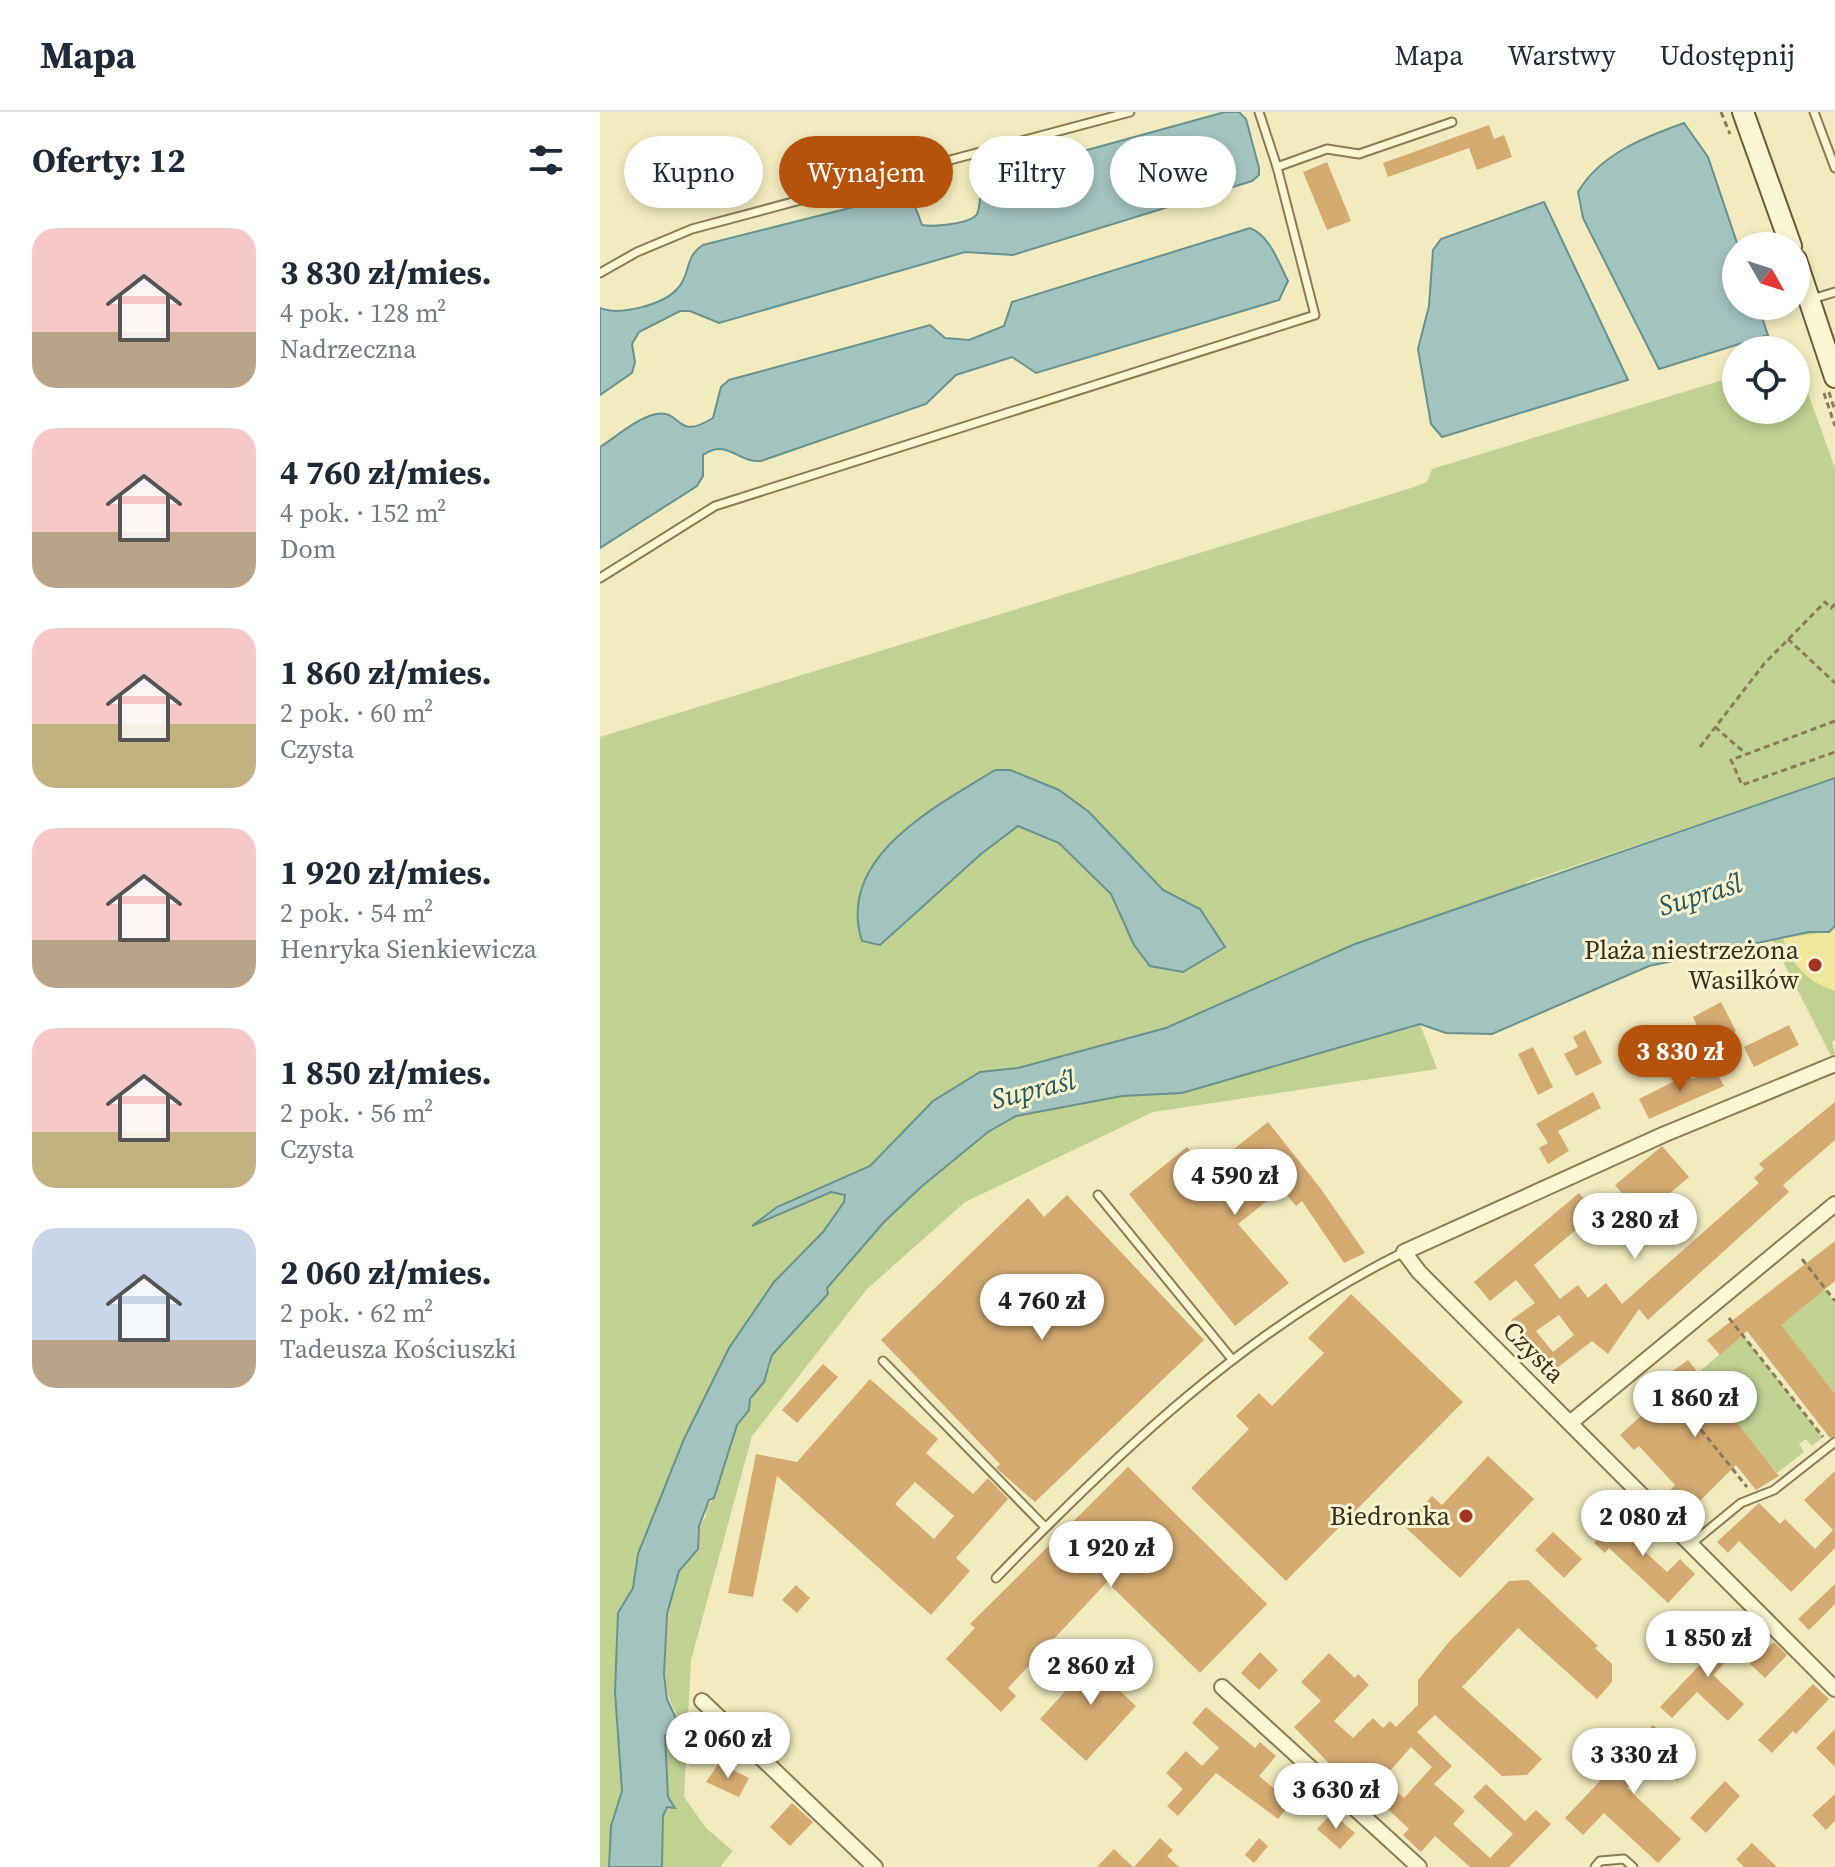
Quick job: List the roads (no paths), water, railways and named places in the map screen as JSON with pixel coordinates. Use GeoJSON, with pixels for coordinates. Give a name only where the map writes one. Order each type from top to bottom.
{"type":"FeatureCollection","features":[{"type":"Feature","properties":{"kind":"main road"},"geometry":{"type":"LineString","coordinates":[[1743,112],[1786,232]]}},
{"type":"Feature","properties":{"kind":"main road"},"geometry":{"type":"LineString","coordinates":[[1810,299],[1835,377]]}},
{"type":"Feature","properties":{"kind":"street"},"geometry":{"type":"LineString","coordinates":[[1404,1252],[1665,1134],[1835,1064]]}},
{"type":"Feature","properties":{"kind":"street"},"geometry":{"type":"LineString","coordinates":[[1570,1423],[1835,1204]]}},
{"type":"Feature","properties":{"kind":"street","name":"Czysta"},"geometry":{"type":"LineString","coordinates":[[1404,1252],[1419,1272],[1835,1689]]}},
{"type":"Feature","properties":{"kind":"street"},"geometry":{"type":"LineString","coordinates":[[1222,1687],[1419,1867]]}},
{"type":"Feature","properties":{"kind":"street"},"geometry":{"type":"LineString","coordinates":[[702,1701],[875,1867]]}},
{"type":"Feature","properties":{"kind":"lane"},"geometry":{"type":"LineString","coordinates":[[600,273],[637,252],[692,229],[1130,112]]}},
{"type":"Feature","properties":{"kind":"lane"},"geometry":{"type":"LineString","coordinates":[[600,578],[715,506],[1315,315],[1277,167],[1259,112]]}},
{"type":"Feature","properties":{"kind":"lane"},"geometry":{"type":"LineString","coordinates":[[1814,112],[1835,168]]}},
{"type":"Feature","properties":{"kind":"lane"},"geometry":{"type":"LineString","coordinates":[[1277,167],[1327,149],[1359,154],[1452,122]]}},
{"type":"Feature","properties":{"kind":"lane"},"geometry":{"type":"LineString","coordinates":[[1810,299],[1835,292]]}},
{"type":"Feature","properties":{"kind":"lane"},"geometry":{"type":"LineString","coordinates":[[1098,1195],[1231,1358]]}},
{"type":"Feature","properties":{"kind":"lane"},"geometry":{"type":"LineString","coordinates":[[996,1578],[1045,1527],[1231,1358],[1353,1277],[1404,1252]]}},
{"type":"Feature","properties":{"kind":"lane"},"geometry":{"type":"LineString","coordinates":[[883,1361],[1045,1527]]}},
{"type":"Feature","properties":{"kind":"lane"},"geometry":{"type":"LineString","coordinates":[[1690,1545],[1741,1503],[1774,1490],[1833,1444]]}},
{"type":"Feature","properties":{"kind":"lane"},"geometry":{"type":"LineString","coordinates":[[1595,1867],[1600,1861],[1624,1859],[1633,1867]]}},
{"type":"Feature","properties":{"kind":"water"},"geometry":{"type":"Polygon","coordinates":[[[1225,112],[1239,112],[1246,119],[1259,175],[1252,181],[1236,186],[1236,136],[1138,136],[1225,112]]]}},
{"type":"Feature","properties":{"kind":"water"},"geometry":{"type":"Polygon","coordinates":[[[1684,123],[1708,157],[1733,232],[1722,232],[1722,320],[1763,320],[1768,335],[1722,336],[1722,349],[1659,369],[1583,218],[1578,192],[1598,167],[1639,141],[1684,123]]]}},
{"type":"Feature","properties":{"kind":"water"},"geometry":{"type":"Polygon","coordinates":[[[1110,144],[1110,208],[1165,208],[1013,255],[965,252],[719,323],[690,311],[680,311],[639,332],[632,344],[635,362],[632,373],[600,395],[600,308],[629,310],[663,299],[682,283],[693,255],[703,245],[849,208],[915,208],[922,225],[943,225],[973,217],[979,208],[1094,208],[1094,148],[1110,144]]]}},
{"type":"Feature","properties":{"kind":"water"},"geometry":{"type":"Polygon","coordinates":[[[1544,202],[1628,380],[1442,437],[1431,424],[1418,349],[1429,306],[1433,250],[1441,239],[1544,202]]]}},
{"type":"Feature","properties":{"kind":"water"},"geometry":{"type":"Polygon","coordinates":[[[1250,228],[1269,244],[1288,281],[1279,300],[1036,373],[1012,357],[956,375],[926,404],[761,461],[745,459],[726,450],[712,450],[703,455],[703,476],[697,486],[600,548],[600,447],[641,419],[665,414],[685,426],[700,425],[713,418],[721,387],[729,380],[930,325],[945,338],[969,340],[1004,326],[1012,302],[1250,228]]]}},
{"type":"Feature","properties":{"kind":"water"},"geometry":{"type":"Polygon","coordinates":[[[995,770],[1010,770],[1059,790],[1089,812],[1163,890],[1200,909],[1225,947],[1183,972],[1150,966],[1134,945],[1111,894],[1059,843],[1018,826],[981,854],[880,945],[862,941],[858,911],[863,884],[877,859],[920,818],[995,770]]]}},
{"type":"Feature","properties":{"kind":"water","name":"Supraśl"},"geometry":{"type":"Polygon","coordinates":[[[1835,778],[1835,926],[1829,932],[1809,932],[1649,966],[1492,1034],[1446,1033],[1420,1024],[1182,1093],[1122,1096],[1016,1116],[988,1132],[921,1187],[884,1222],[827,1288],[828,1294],[772,1355],[764,1382],[750,1399],[749,1410],[737,1425],[714,1498],[709,1500],[699,1526],[698,1549],[679,1571],[667,1614],[664,1675],[667,1699],[678,1723],[665,1736],[668,1797],[675,1808],[667,1807],[663,1816],[662,1867],[609,1867],[611,1826],[622,1791],[615,1692],[618,1613],[633,1588],[638,1554],[684,1439],[729,1348],[774,1282],[823,1232],[844,1202],[845,1195],[831,1192],[752,1226],[777,1207],[870,1166],[933,1101],[980,1072],[1018,1068],[1166,1028],[1355,944],[1835,778]]]}},
{"type":"Feature","properties":{"kind":"place","name":"Plaża niestrzeżona Wasilków"},"geometry":{"type":"Point","coordinates":[1815,965]}},
{"type":"Feature","properties":{"kind":"place","name":"Biedronka"},"geometry":{"type":"Point","coordinates":[1466,1516]}}]}
